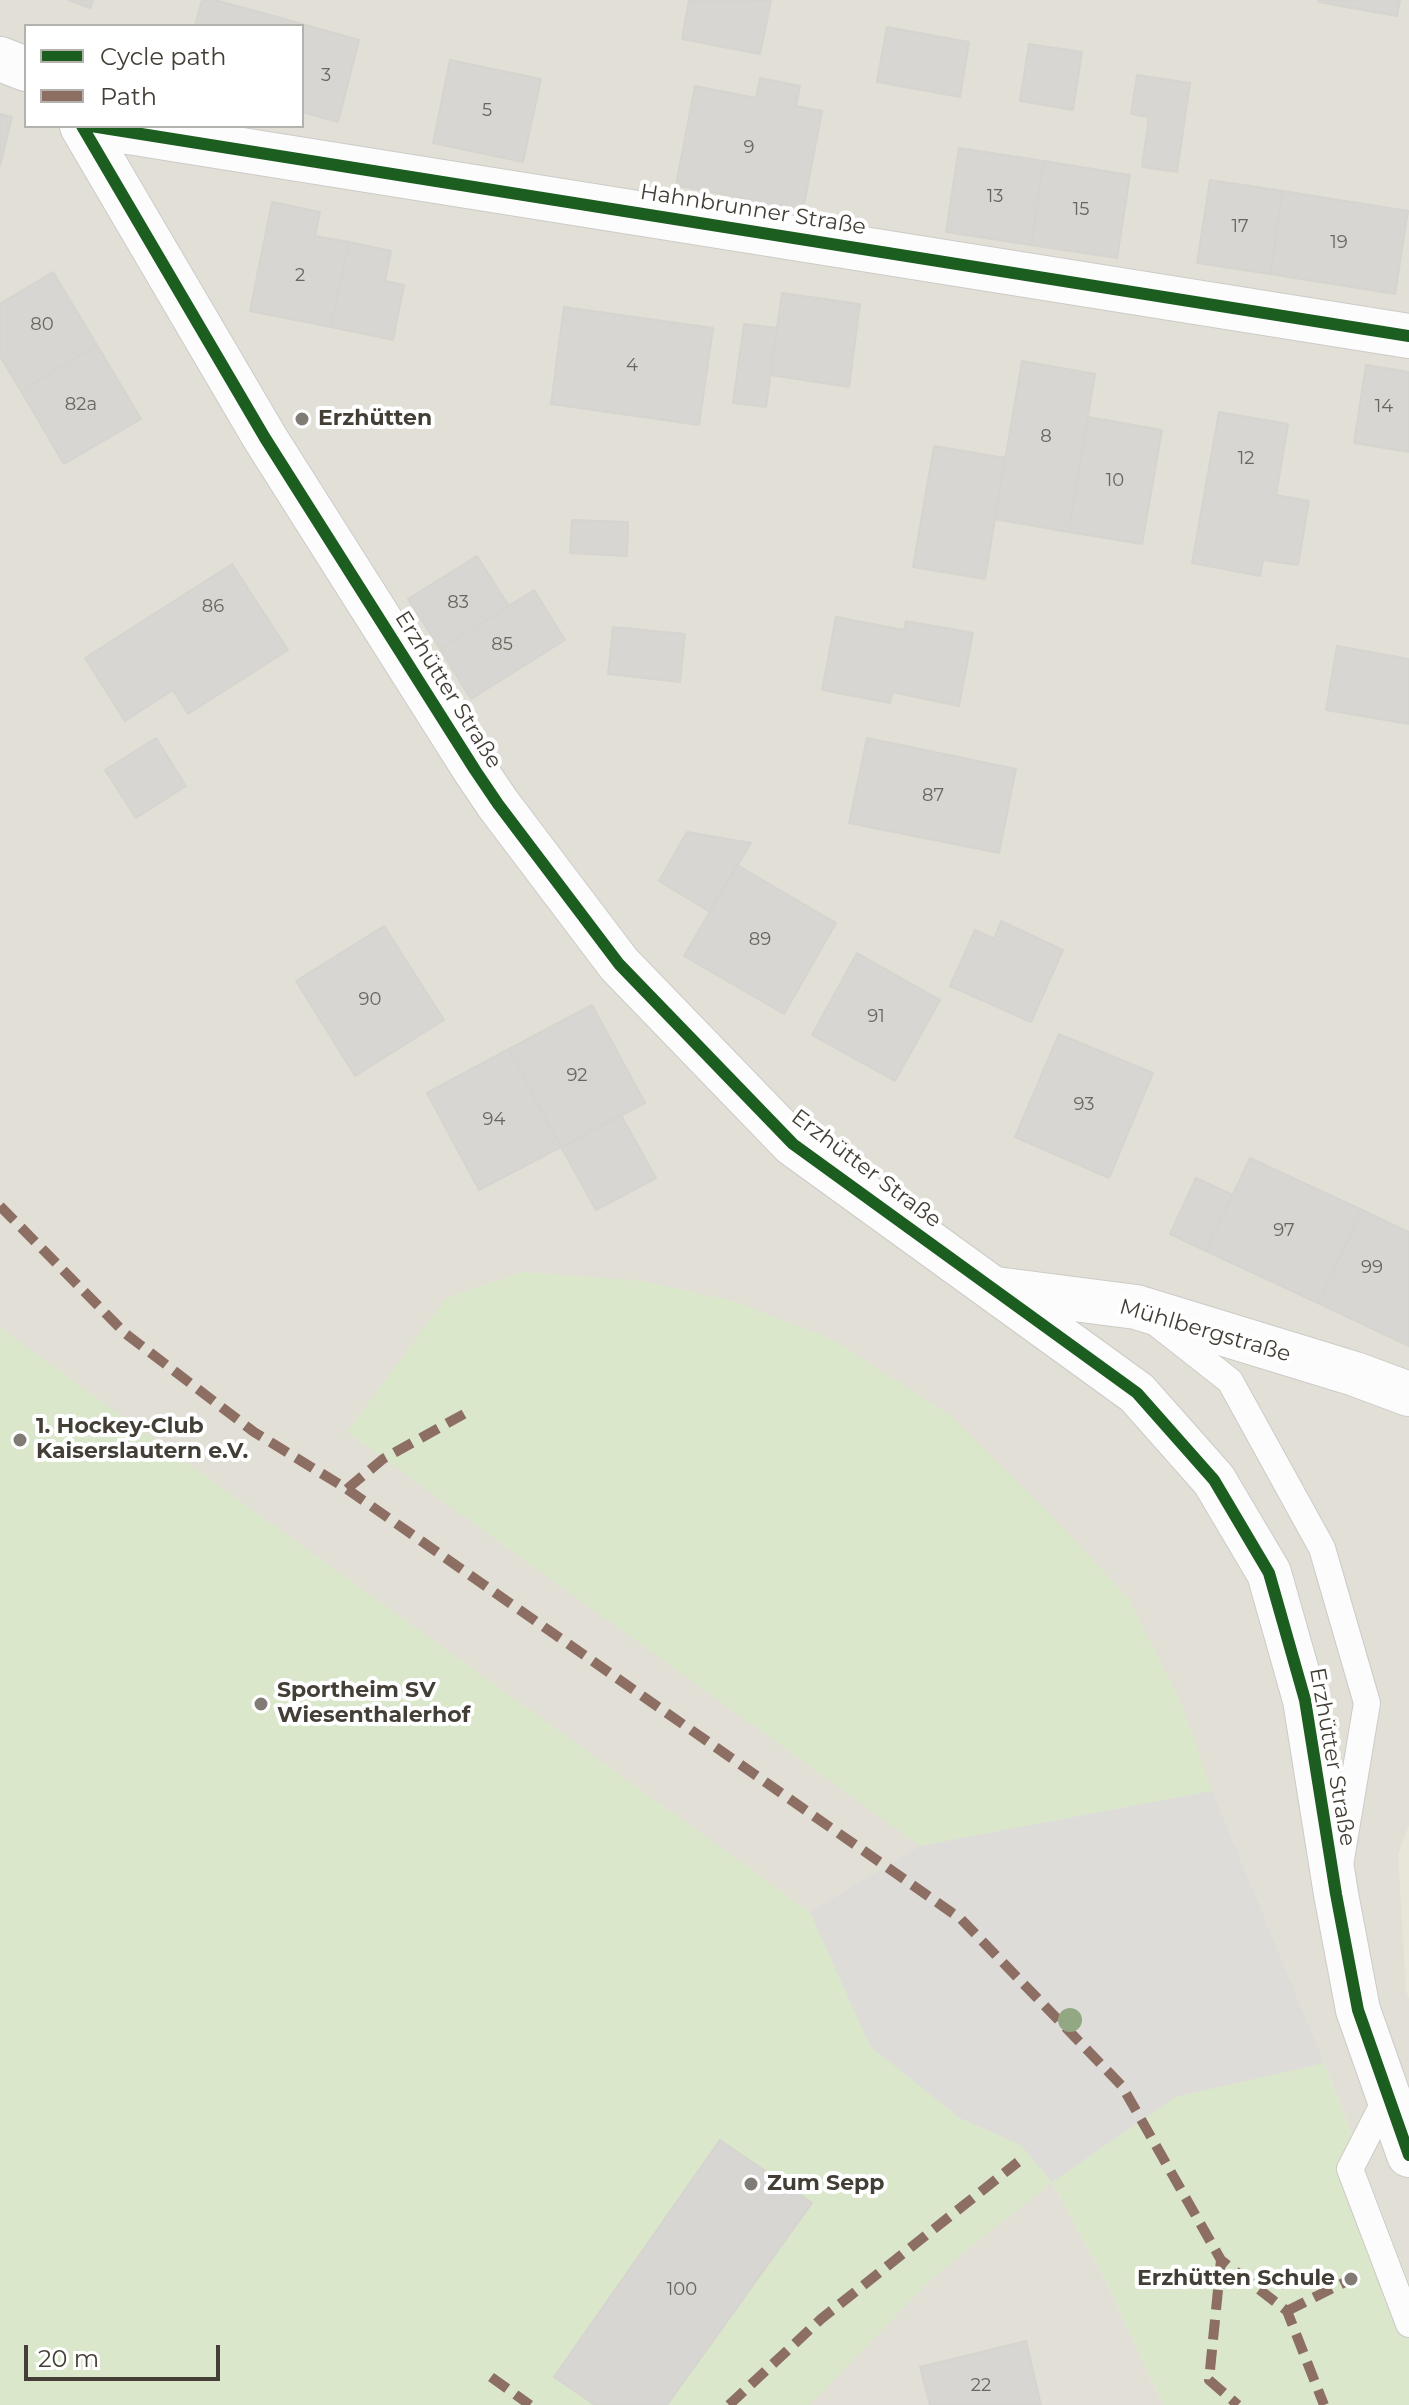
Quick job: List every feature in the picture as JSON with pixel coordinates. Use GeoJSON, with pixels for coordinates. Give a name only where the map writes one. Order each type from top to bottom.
{"type":"FeatureCollection","features":[{"type":"Feature","properties":{"kind":"street"},"geometry":{"type":"LineString","coordinates":[[0,59],[24,68]]}},
{"type":"Feature","properties":{"kind":"street","name":"Erzhütter Straße"},"geometry":{"type":"LineString","coordinates":[[83,128],[265,438],[475,770],[619,964],[793,1144],[1137,1393],[1214,1480],[1269,1573],[1305,1700],[1358,2010],[1409,2155]]}},
{"type":"Feature","properties":{"kind":"street","name":"Hahnbrunner Straße"},"geometry":{"type":"LineString","coordinates":[[104,128],[1409,336]]}},
{"type":"Feature","properties":{"kind":"street","name":"Mühlbergstraße"},"geometry":{"type":"LineString","coordinates":[[996,1289],[1136,1307],[1355,1374],[1409,1394]]}},
{"type":"Feature","properties":{"kind":"lane"},"geometry":{"type":"LineString","coordinates":[[1136,1307],[1230,1381],[1322,1548],[1367,1703],[1336,1894]]}},
{"type":"Feature","properties":{"kind":"lane"},"geometry":{"type":"LineString","coordinates":[[1387,2097],[1350,2169],[1409,2324]]}},
{"type":"Feature","properties":{"kind":"shaded area"},"geometry":{"type":"Polygon","coordinates":[[[0,0],[1409,0],[1409,2283],[1324,2063],[1052,2182],[1106,2282],[1163,2405],[0,2405],[0,0]]]}},
{"type":"Feature","properties":{"kind":"shaded area"},"geometry":{"type":"Polygon","coordinates":[[[1212,1791],[1324,2063],[1175,2097],[1052,2182],[1021,2145],[960,2118],[870,2046],[810,1912],[920,1846],[1212,1791]]]}},
{"type":"Feature","properties":{"kind":"shaded area"},"geometry":{"type":"Polygon","coordinates":[[[1409,1825],[1409,1999],[1398,1854],[1409,1825]]]}},
{"type":"Feature","properties":{"kind":"green space"},"geometry":{"type":"Polygon","coordinates":[[[523,1272],[643,1281],[733,1301],[833,1340],[951,1416],[1052,1516],[1128,1598],[1181,1702],[1212,1791],[920,1846],[347,1432],[446,1298],[523,1272]]]}},
{"type":"Feature","properties":{"kind":"green space","name":"Sportheim SV Wiesenthalerhof"},"geometry":{"type":"Polygon","coordinates":[[[0,1328],[810,1912],[870,2046],[960,2118],[1021,2145],[1052,2182],[932,2278],[810,2405],[0,2405],[0,1328]]]}},
{"type":"Feature","properties":{"kind":"green space"},"geometry":{"type":"Polygon","coordinates":[[[1324,2063],[1409,2283],[1409,2405],[1163,2405],[1106,2282],[1052,2182],[1175,2097],[1324,2063]]]}},
{"type":"Feature","properties":{"kind":"building"},"geometry":{"type":"Polygon","coordinates":[[[68,0],[93,0],[90,8],[68,0]]]}},
{"type":"Feature","properties":{"kind":"building"},"geometry":{"type":"Polygon","coordinates":[[[202,0],[215,0],[281,18],[280,24],[196,24],[202,0]]]}},
{"type":"Feature","properties":{"kind":"building"},"geometry":{"type":"Polygon","coordinates":[[[689,0],[771,1],[760,54],[682,39],[689,0]]]}},
{"type":"Feature","properties":{"kind":"building"},"geometry":{"type":"Polygon","coordinates":[[[1319,0],[1400,0],[1397,16],[1319,0]]]}},
{"type":"Feature","properties":{"kind":"building"},"geometry":{"type":"Polygon","coordinates":[[[281,18],[302,24],[280,24],[281,18]]]}},
{"type":"Feature","properties":{"kind":"building"},"geometry":{"type":"Polygon","coordinates":[[[304,24],[359,40],[338,122],[304,113],[304,24]]]}},
{"type":"Feature","properties":{"kind":"building"},"geometry":{"type":"Polygon","coordinates":[[[887,27],[969,42],[960,97],[877,82],[887,27]]]}},
{"type":"Feature","properties":{"kind":"building"},"geometry":{"type":"Polygon","coordinates":[[[1029,44],[1082,52],[1073,110],[1020,101],[1029,44]]]}},
{"type":"Feature","properties":{"kind":"building"},"geometry":{"type":"Polygon","coordinates":[[[450,60],[541,79],[523,162],[433,143],[450,60]]]}},
{"type":"Feature","properties":{"kind":"building"},"geometry":{"type":"Polygon","coordinates":[[[1137,75],[1190,83],[1177,172],[1142,167],[1149,117],[1131,114],[1137,75]]]}},
{"type":"Feature","properties":{"kind":"building"},"geometry":{"type":"Polygon","coordinates":[[[760,78],[800,86],[796,106],[822,111],[803,210],[676,185],[695,86],[756,98],[760,78]]]}},
{"type":"Feature","properties":{"kind":"building"},"geometry":{"type":"Polygon","coordinates":[[[0,114],[12,117],[0,166],[0,114]]]}},
{"type":"Feature","properties":{"kind":"building"},"geometry":{"type":"Polygon","coordinates":[[[959,148],[1044,161],[1031,245],[946,232],[959,148]]]}},
{"type":"Feature","properties":{"kind":"building"},"geometry":{"type":"Polygon","coordinates":[[[1044,161],[1130,175],[1117,258],[1031,245],[1044,161]]]}},
{"type":"Feature","properties":{"kind":"building"},"geometry":{"type":"Polygon","coordinates":[[[1210,180],[1283,191],[1270,274],[1197,263],[1210,180]]]}},
{"type":"Feature","properties":{"kind":"building"},"geometry":{"type":"Polygon","coordinates":[[[1283,191],[1408,211],[1395,294],[1270,274],[1283,191]]]}},
{"type":"Feature","properties":{"kind":"building"},"geometry":{"type":"Polygon","coordinates":[[[272,202],[320,212],[315,236],[349,242],[331,327],[250,311],[272,202]]]}},
{"type":"Feature","properties":{"kind":"building"},"geometry":{"type":"Polygon","coordinates":[[[349,242],[391,251],[385,281],[404,285],[393,340],[331,327],[349,242]]]}},
{"type":"Feature","properties":{"kind":"building"},"geometry":{"type":"Polygon","coordinates":[[[53,272],[97,345],[21,391],[0,356],[0,304],[53,272]]]}},
{"type":"Feature","properties":{"kind":"building"},"geometry":{"type":"Polygon","coordinates":[[[782,293],[860,304],[849,387],[770,375],[782,293]]]}},
{"type":"Feature","properties":{"kind":"building"},"geometry":{"type":"Polygon","coordinates":[[[564,307],[713,328],[699,425],[551,404],[564,307]]]}},
{"type":"Feature","properties":{"kind":"building"},"geometry":{"type":"Polygon","coordinates":[[[744,324],[777,328],[766,407],[733,403],[744,324]]]}},
{"type":"Feature","properties":{"kind":"building"},"geometry":{"type":"Polygon","coordinates":[[[97,345],[141,419],[64,464],[21,391],[97,345]]]}},
{"type":"Feature","properties":{"kind":"building"},"geometry":{"type":"Polygon","coordinates":[[[1022,361],[1095,374],[1068,532],[995,519],[1022,361]]]}},
{"type":"Feature","properties":{"kind":"building"},"geometry":{"type":"Polygon","coordinates":[[[1366,365],[1409,372],[1409,452],[1354,443],[1366,365]]]}},
{"type":"Feature","properties":{"kind":"building"},"geometry":{"type":"Polygon","coordinates":[[[1219,412],[1288,424],[1276,495],[1309,501],[1298,565],[1263,560],[1260,576],[1192,563],[1219,412]]]}},
{"type":"Feature","properties":{"kind":"building"},"geometry":{"type":"Polygon","coordinates":[[[1088,417],[1162,430],[1142,544],[1068,532],[1088,417]]]}},
{"type":"Feature","properties":{"kind":"building"},"geometry":{"type":"Polygon","coordinates":[[[934,446],[1005,458],[985,579],[913,567],[934,446]]]}},
{"type":"Feature","properties":{"kind":"building"},"geometry":{"type":"Polygon","coordinates":[[[572,520],[628,522],[627,556],[570,553],[572,520]]]}},
{"type":"Feature","properties":{"kind":"building"},"geometry":{"type":"Polygon","coordinates":[[[477,556],[509,606],[440,649],[408,599],[477,556]]]}},
{"type":"Feature","properties":{"kind":"building"},"geometry":{"type":"Polygon","coordinates":[[[232,564],[288,650],[188,714],[173,690],[125,721],[85,658],[232,564]]]}},
{"type":"Feature","properties":{"kind":"building"},"geometry":{"type":"Polygon","coordinates":[[[534,590],[565,640],[471,699],[440,649],[534,590]]]}},
{"type":"Feature","properties":{"kind":"building"},"geometry":{"type":"Polygon","coordinates":[[[836,617],[904,630],[906,621],[973,633],[959,706],[892,692],[890,703],[822,690],[836,617]]]}},
{"type":"Feature","properties":{"kind":"building"},"geometry":{"type":"Polygon","coordinates":[[[613,627],[685,634],[680,682],[608,674],[613,627]]]}},
{"type":"Feature","properties":{"kind":"building"},"geometry":{"type":"Polygon","coordinates":[[[1337,646],[1409,659],[1409,724],[1326,710],[1337,646]]]}},
{"type":"Feature","properties":{"kind":"building"},"geometry":{"type":"Polygon","coordinates":[[[156,738],[186,786],[136,818],[105,770],[156,738]]]}},
{"type":"Feature","properties":{"kind":"building"},"geometry":{"type":"Polygon","coordinates":[[[867,738],[1016,769],[999,853],[849,823],[867,738]]]}},
{"type":"Feature","properties":{"kind":"building"},"geometry":{"type":"Polygon","coordinates":[[[687,832],[751,843],[710,912],[659,881],[687,832]]]}},
{"type":"Feature","properties":{"kind":"building"},"geometry":{"type":"Polygon","coordinates":[[[737,865],[836,923],[784,1014],[684,956],[737,865]]]}},
{"type":"Feature","properties":{"kind":"building"},"geometry":{"type":"Polygon","coordinates":[[[1001,921],[1063,950],[1031,1022],[950,986],[975,930],[994,939],[1001,921]]]}},
{"type":"Feature","properties":{"kind":"building"},"geometry":{"type":"Polygon","coordinates":[[[384,926],[444,1020],[355,1076],[296,981],[384,926]]]}},
{"type":"Feature","properties":{"kind":"building"},"geometry":{"type":"Polygon","coordinates":[[[857,953],[940,1000],[895,1081],[812,1035],[857,953]]]}},
{"type":"Feature","properties":{"kind":"building"},"geometry":{"type":"Polygon","coordinates":[[[592,1005],[645,1103],[561,1147],[509,1049],[592,1005]]]}},
{"type":"Feature","properties":{"kind":"building"},"geometry":{"type":"Polygon","coordinates":[[[1059,1034],[1153,1073],[1109,1178],[1015,1137],[1059,1034]]]}},
{"type":"Feature","properties":{"kind":"building"},"geometry":{"type":"Polygon","coordinates":[[[509,1049],[561,1147],[479,1190],[427,1093],[509,1049]]]}},
{"type":"Feature","properties":{"kind":"building"},"geometry":{"type":"Polygon","coordinates":[[[621,1115],[656,1178],[596,1210],[561,1147],[621,1115]]]}},
{"type":"Feature","properties":{"kind":"building"},"geometry":{"type":"Polygon","coordinates":[[[1250,1158],[1362,1210],[1318,1303],[1206,1251],[1250,1158]]]}},
{"type":"Feature","properties":{"kind":"building"},"geometry":{"type":"Polygon","coordinates":[[[1196,1178],[1233,1195],[1206,1251],[1170,1234],[1196,1178]]]}},
{"type":"Feature","properties":{"kind":"building"},"geometry":{"type":"Polygon","coordinates":[[[1362,1210],[1409,1232],[1409,1346],[1318,1303],[1362,1210]]]}},
{"type":"Feature","properties":{"kind":"building"},"geometry":{"type":"Polygon","coordinates":[[[720,2140],[812,2203],[667,2405],[595,2405],[554,2377],[720,2140]]]}},
{"type":"Feature","properties":{"kind":"building"},"geometry":{"type":"Polygon","coordinates":[[[1026,2341],[1041,2405],[930,2405],[920,2367],[1026,2341]]]}},
{"type":"Feature","properties":{"kind":"marked path"},"geometry":{"type":"LineString","coordinates":[[0,1206],[126,1334],[254,1432],[347,1489],[961,1919],[1122,2086],[1221,2260],[1287,2311],[1324,2405]]}},
{"type":"Feature","properties":{"kind":"marked path"},"geometry":{"type":"LineString","coordinates":[[347,1489],[383,1459],[464,1414]]}},
{"type":"Feature","properties":{"kind":"marked path"},"geometry":{"type":"LineString","coordinates":[[729,2405],[821,2319],[1018,2162]]}},
{"type":"Feature","properties":{"kind":"marked path"},"geometry":{"type":"LineString","coordinates":[[1221,2260],[1209,2380],[1238,2405]]}},
{"type":"Feature","properties":{"kind":"marked path"},"geometry":{"type":"LineString","coordinates":[[1287,2311],[1351,2279]]}},
{"type":"Feature","properties":{"kind":"marked path"},"geometry":{"type":"LineString","coordinates":[[491,2377],[530,2405]]}},
{"type":"Feature","properties":{"kind":"cycle path"},"geometry":{"type":"LineString","coordinates":[[83,128],[265,438],[475,770],[619,964],[793,1144],[1137,1393],[1214,1480],[1269,1573],[1305,1700],[1358,2010],[1409,2155]]}},
{"type":"Feature","properties":{"kind":"cycle path"},"geometry":{"type":"LineString","coordinates":[[104,128],[1409,336]]}},
{"type":"Feature","properties":{"kind":"place","name":"Erzhütten"},"geometry":{"type":"Point","coordinates":[302,419]}},
{"type":"Feature","properties":{"kind":"place","name":"1. Hockey-Club Kaiserslautern e.V."},"geometry":{"type":"Point","coordinates":[20,1440]}},
{"type":"Feature","properties":{"kind":"place","name":"Sportheim SV Wiesenthalerhof"},"geometry":{"type":"Point","coordinates":[261,1704]}},
{"type":"Feature","properties":{"kind":"place","name":"Zum Sepp"},"geometry":{"type":"Point","coordinates":[751,2184]}},
{"type":"Feature","properties":{"kind":"place","name":"Erzhütten Schule"},"geometry":{"type":"Point","coordinates":[1351,2279]}}]}
